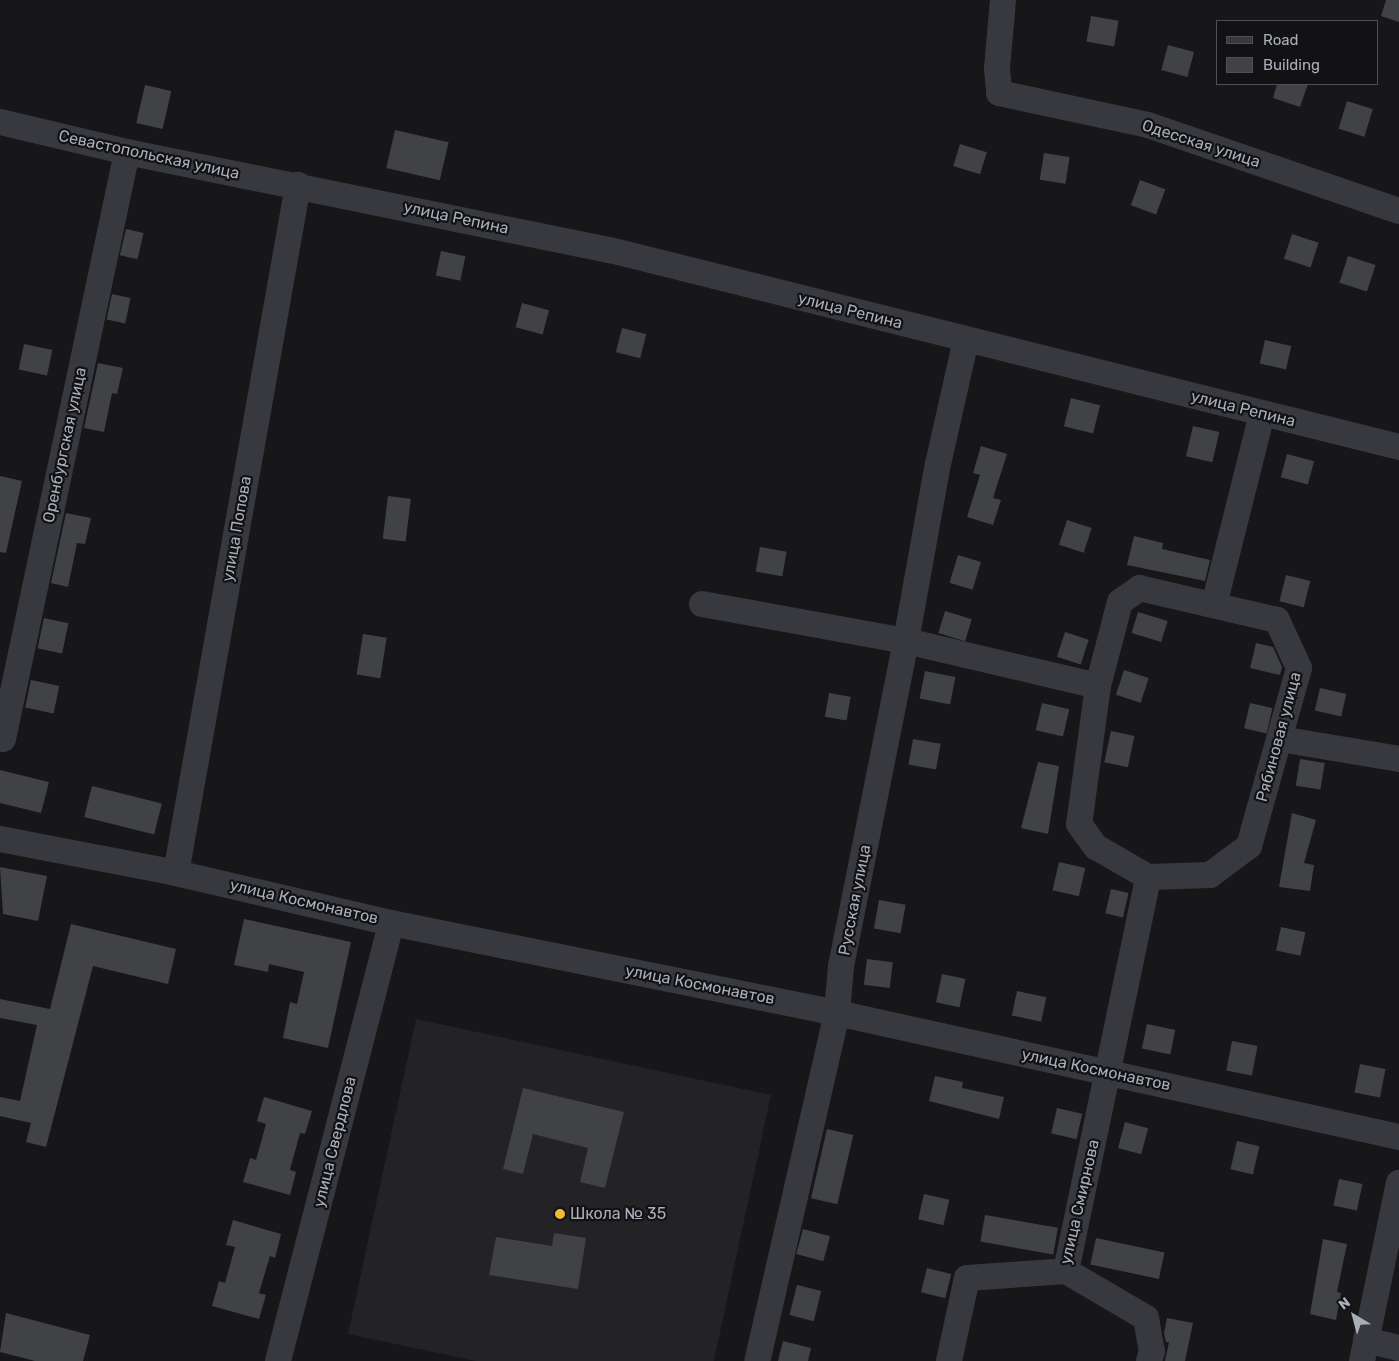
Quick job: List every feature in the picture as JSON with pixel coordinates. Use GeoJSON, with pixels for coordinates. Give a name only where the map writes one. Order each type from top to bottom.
{"type":"FeatureCollection","features":[{"type":"Feature","properties":{"kind":"street","name":"Одесская улица"},"geometry":{"type":"LineString","coordinates":[[1003,0],[997,68],[999,93],[1148,125],[1399,210]]}},
{"type":"Feature","properties":{"kind":"street","name":"Севастопольская улица"},"geometry":{"type":"LineString","coordinates":[[0,122],[127,152],[298,185]]}},
{"type":"Feature","properties":{"kind":"street","name":"Оренбургская улица"},"geometry":{"type":"LineString","coordinates":[[3,739],[127,152]]}},
{"type":"Feature","properties":{"kind":"street","name":"улица Репина"},"geometry":{"type":"LineString","coordinates":[[298,185],[610,250],[1399,448]]}},
{"type":"Feature","properties":{"kind":"street","name":"улица Попова"},"geometry":{"type":"LineString","coordinates":[[176,873],[298,185]]}},
{"type":"Feature","properties":{"kind":"street","name":"Русская улица"},"geometry":{"type":"LineString","coordinates":[[757,1361],[837,1013],[841,967],[906,641],[938,464],[966,340]]}},
{"type":"Feature","properties":{"kind":"street"},"geometry":{"type":"LineString","coordinates":[[1214,605],[1262,414]]}},
{"type":"Feature","properties":{"kind":"street","name":"Рябиновая улица"},"geometry":{"type":"LineString","coordinates":[[1140,588],[1214,605],[1277,620],[1299,668],[1249,846],[1210,875],[1148,877],[1096,847],[1079,824],[1098,686],[1120,602],[1140,588]]}},
{"type":"Feature","properties":{"kind":"street"},"geometry":{"type":"LineString","coordinates":[[702,604],[906,641],[1098,686]]}},
{"type":"Feature","properties":{"kind":"street"},"geometry":{"type":"LineString","coordinates":[[1280,739],[1399,759]]}},
{"type":"Feature","properties":{"kind":"street","name":"улица Космонавтов"},"geometry":{"type":"LineString","coordinates":[[0,839],[176,873],[391,923],[837,1013],[1399,1136]]}},
{"type":"Feature","properties":{"kind":"street"},"geometry":{"type":"LineString","coordinates":[[1109,1073],[1148,877]]}},
{"type":"Feature","properties":{"kind":"street","name":"улица Свердлова"},"geometry":{"type":"LineString","coordinates":[[278,1361],[391,923]]}},
{"type":"Feature","properties":{"kind":"street","name":"улица Смирнова"},"geometry":{"type":"LineString","coordinates":[[949,1361],[967,1278],[1066,1270],[1109,1073]]}},
{"type":"Feature","properties":{"kind":"street"},"geometry":{"type":"LineString","coordinates":[[1399,1183],[1364,1351],[1399,1348]]}},
{"type":"Feature","properties":{"kind":"street"},"geometry":{"type":"LineString","coordinates":[[1066,1270],[1146,1318],[1152,1351],[1149,1361]]}},
{"type":"Feature","properties":{"kind":"shaded area","name":"Школа № 35"},"geometry":{"type":"Polygon","coordinates":[[[416,1019],[771,1095],[714,1361],[476,1361],[348,1334],[416,1019]]]}},
{"type":"Feature","properties":{"kind":"building"},"geometry":{"type":"Polygon","coordinates":[[[1386,0],[1399,0],[1399,22],[1381,16],[1386,0]]]}},
{"type":"Feature","properties":{"kind":"building"},"geometry":{"type":"Polygon","coordinates":[[[1091,16],[1119,21],[1114,46],[1086,42],[1091,16]]]}},
{"type":"Feature","properties":{"kind":"building"},"geometry":{"type":"Polygon","coordinates":[[[1168,45],[1194,52],[1187,77],[1161,70],[1168,45]]]}},
{"type":"Feature","properties":{"kind":"building"},"geometry":{"type":"Polygon","coordinates":[[[145,85],[171,91],[163,129],[136,123],[145,85]]]}},
{"type":"Feature","properties":{"kind":"building"},"geometry":{"type":"Polygon","coordinates":[[[1277,85],[1308,85],[1300,107],[1273,98],[1277,85]]]}},
{"type":"Feature","properties":{"kind":"building"},"geometry":{"type":"Polygon","coordinates":[[[1347,101],[1373,109],[1364,137],[1339,129],[1347,101]]]}},
{"type":"Feature","properties":{"kind":"building"},"geometry":{"type":"Polygon","coordinates":[[[395,130],[449,142],[440,180],[386,168],[395,130]]]}},
{"type":"Feature","properties":{"kind":"building"},"geometry":{"type":"Polygon","coordinates":[[[960,144],[987,152],[980,174],[953,166],[960,144]]]}},
{"type":"Feature","properties":{"kind":"building"},"geometry":{"type":"Polygon","coordinates":[[[1044,153],[1070,157],[1065,184],[1040,180],[1044,153]]]}},
{"type":"Feature","properties":{"kind":"building"},"geometry":{"type":"Polygon","coordinates":[[[1140,180],[1165,189],[1156,215],[1131,205],[1140,180]]]}},
{"type":"Feature","properties":{"kind":"building"},"geometry":{"type":"Polygon","coordinates":[[[126,229],[144,233],[137,259],[120,255],[126,229]]]}},
{"type":"Feature","properties":{"kind":"building"},"geometry":{"type":"Polygon","coordinates":[[[1292,234],[1319,243],[1311,267],[1284,259],[1292,234]]]}},
{"type":"Feature","properties":{"kind":"building"},"geometry":{"type":"Polygon","coordinates":[[[441,251],[465,256],[460,281],[436,275],[441,251]]]}},
{"type":"Feature","properties":{"kind":"building"},"geometry":{"type":"Polygon","coordinates":[[[1348,256],[1376,265],[1367,292],[1339,283],[1348,256]]]}},
{"type":"Feature","properties":{"kind":"building"},"geometry":{"type":"Polygon","coordinates":[[[112,294],[131,298],[125,323],[107,319],[112,294]]]}},
{"type":"Feature","properties":{"kind":"building"},"geometry":{"type":"Polygon","coordinates":[[[522,303],[549,310],[543,334],[516,327],[522,303]]]}},
{"type":"Feature","properties":{"kind":"building"},"geometry":{"type":"Polygon","coordinates":[[[622,328],[646,334],[640,358],[616,352],[622,328]]]}},
{"type":"Feature","properties":{"kind":"building"},"geometry":{"type":"Polygon","coordinates":[[[1265,340],[1291,346],[1286,369],[1260,363],[1265,340]]]}},
{"type":"Feature","properties":{"kind":"building"},"geometry":{"type":"Polygon","coordinates":[[[24,344],[52,350],[47,375],[19,369],[24,344]]]}},
{"type":"Feature","properties":{"kind":"building"},"geometry":{"type":"Polygon","coordinates":[[[98,363],[123,368],[117,394],[112,393],[104,432],[84,428],[98,363]]]}},
{"type":"Feature","properties":{"kind":"building"},"geometry":{"type":"Polygon","coordinates":[[[1071,398],[1100,405],[1093,433],[1064,426],[1071,398]]]}},
{"type":"Feature","properties":{"kind":"building"},"geometry":{"type":"Polygon","coordinates":[[[1193,426],[1219,432],[1212,462],[1186,456],[1193,426]]]}},
{"type":"Feature","properties":{"kind":"building"},"geometry":{"type":"Polygon","coordinates":[[[981,446],[1007,454],[993,498],[1001,500],[993,525],[967,517],[980,475],[973,473],[981,446]]]}},
{"type":"Feature","properties":{"kind":"building"},"geometry":{"type":"Polygon","coordinates":[[[1287,454],[1314,461],[1308,484],[1281,477],[1287,454]]]}},
{"type":"Feature","properties":{"kind":"building"},"geometry":{"type":"Polygon","coordinates":[[[0,476],[22,481],[6,553],[0,552],[0,476]]]}},
{"type":"Feature","properties":{"kind":"building"},"geometry":{"type":"Polygon","coordinates":[[[388,496],[411,499],[406,541],[383,539],[388,496]]]}},
{"type":"Feature","properties":{"kind":"building"},"geometry":{"type":"Polygon","coordinates":[[[66,513],[91,518],[85,544],[77,543],[68,587],[51,583],[66,513]]]}},
{"type":"Feature","properties":{"kind":"building"},"geometry":{"type":"Polygon","coordinates":[[[1067,520],[1092,528],[1084,553],[1059,545],[1067,520]]]}},
{"type":"Feature","properties":{"kind":"building"},"geometry":{"type":"Polygon","coordinates":[[[1134,536],[1163,543],[1162,549],[1210,560],[1205,581],[1127,565],[1134,536]]]}},
{"type":"Feature","properties":{"kind":"building"},"geometry":{"type":"Polygon","coordinates":[[[760,547],[787,552],[782,576],[756,572],[760,547]]]}},
{"type":"Feature","properties":{"kind":"building"},"geometry":{"type":"Polygon","coordinates":[[[958,555],[981,562],[972,590],[950,583],[958,555]]]}},
{"type":"Feature","properties":{"kind":"building"},"geometry":{"type":"Polygon","coordinates":[[[1286,575],[1310,581],[1304,607],[1279,601],[1286,575]]]}},
{"type":"Feature","properties":{"kind":"building"},"geometry":{"type":"Polygon","coordinates":[[[945,611],[972,619],[965,641],[938,633],[945,611]]]}},
{"type":"Feature","properties":{"kind":"building"},"geometry":{"type":"Polygon","coordinates":[[[1138,612],[1168,621],[1161,642],[1132,633],[1138,612]]]}},
{"type":"Feature","properties":{"kind":"building"},"geometry":{"type":"Polygon","coordinates":[[[44,618],[68,623],[62,654],[38,648],[44,618]]]}},
{"type":"Feature","properties":{"kind":"building"},"geometry":{"type":"Polygon","coordinates":[[[1065,632],[1089,640],[1081,664],[1057,657],[1065,632]]]}},
{"type":"Feature","properties":{"kind":"building"},"geometry":{"type":"Polygon","coordinates":[[[363,634],[387,638],[380,678],[357,674],[363,634]]]}},
{"type":"Feature","properties":{"kind":"building"},"geometry":{"type":"Polygon","coordinates":[[[1256,643],[1273,647],[1282,667],[1280,675],[1250,668],[1256,643]]]}},
{"type":"Feature","properties":{"kind":"building"},"geometry":{"type":"Polygon","coordinates":[[[1124,670],[1149,678],[1141,703],[1116,695],[1124,670]]]}},
{"type":"Feature","properties":{"kind":"building"},"geometry":{"type":"Polygon","coordinates":[[[925,671],[955,677],[950,704],[920,698],[925,671]]]}},
{"type":"Feature","properties":{"kind":"building"},"geometry":{"type":"Polygon","coordinates":[[[31,680],[59,686],[54,713],[25,707],[31,680]]]}},
{"type":"Feature","properties":{"kind":"building"},"geometry":{"type":"Polygon","coordinates":[[[1320,688],[1346,694],[1341,716],[1315,710],[1320,688]]]}},
{"type":"Feature","properties":{"kind":"building"},"geometry":{"type":"Polygon","coordinates":[[[829,693],[851,697],[846,720],[825,717],[829,693]]]}},
{"type":"Feature","properties":{"kind":"building"},"geometry":{"type":"Polygon","coordinates":[[[1042,703],[1069,709],[1063,737],[1036,730],[1042,703]]]}},
{"type":"Feature","properties":{"kind":"building"},"geometry":{"type":"Polygon","coordinates":[[[1250,703],[1272,708],[1267,734],[1244,728],[1250,703]]]}},
{"type":"Feature","properties":{"kind":"building"},"geometry":{"type":"Polygon","coordinates":[[[1111,731],[1134,736],[1128,767],[1104,762],[1111,731]]]}},
{"type":"Feature","properties":{"kind":"building"},"geometry":{"type":"Polygon","coordinates":[[[913,739],[941,744],[936,769],[908,765],[913,739]]]}},
{"type":"Feature","properties":{"kind":"building"},"geometry":{"type":"Polygon","coordinates":[[[1300,759],[1325,763],[1320,790],[1296,786],[1300,759]]]}},
{"type":"Feature","properties":{"kind":"building"},"geometry":{"type":"Polygon","coordinates":[[[1038,762],[1059,766],[1048,834],[1021,828],[1038,762]]]}},
{"type":"Feature","properties":{"kind":"building"},"geometry":{"type":"Polygon","coordinates":[[[0,770],[49,782],[41,813],[0,803],[0,770]]]}},
{"type":"Feature","properties":{"kind":"building"},"geometry":{"type":"Polygon","coordinates":[[[92,786],[162,803],[154,834],[84,817],[92,786]]]}},
{"type":"Feature","properties":{"kind":"building"},"geometry":{"type":"Polygon","coordinates":[[[1292,813],[1316,820],[1304,863],[1314,865],[1310,891],[1279,887],[1292,813]]]}},
{"type":"Feature","properties":{"kind":"building"},"geometry":{"type":"Polygon","coordinates":[[[1059,862],[1085,868],[1079,896],[1052,890],[1059,862]]]}},
{"type":"Feature","properties":{"kind":"building"},"geometry":{"type":"Polygon","coordinates":[[[0,867],[47,876],[38,921],[3,914],[0,867]]]}},
{"type":"Feature","properties":{"kind":"building"},"geometry":{"type":"Polygon","coordinates":[[[1111,889],[1129,893],[1123,917],[1105,913],[1111,889]]]}},
{"type":"Feature","properties":{"kind":"building"},"geometry":{"type":"Polygon","coordinates":[[[879,900],[906,905],[901,933],[874,929],[879,900]]]}},
{"type":"Feature","properties":{"kind":"building"},"geometry":{"type":"Polygon","coordinates":[[[244,919],[351,942],[328,1048],[283,1038],[290,1002],[297,1004],[304,972],[269,964],[268,972],[234,965],[244,919]]]}},
{"type":"Feature","properties":{"kind":"building"},"geometry":{"type":"Polygon","coordinates":[[[71,924],[176,949],[168,984],[93,966],[46,1147],[26,1142],[31,1123],[0,1116],[0,1097],[20,1101],[37,1025],[0,1018],[0,999],[50,1009],[71,924]]]}},
{"type":"Feature","properties":{"kind":"building"},"geometry":{"type":"Polygon","coordinates":[[[1281,927],[1305,932],[1300,956],[1276,950],[1281,927]]]}},
{"type":"Feature","properties":{"kind":"building"},"geometry":{"type":"Polygon","coordinates":[[[867,959],[893,962],[890,988],[864,985],[867,959]]]}},
{"type":"Feature","properties":{"kind":"building"},"geometry":{"type":"Polygon","coordinates":[[[942,974],[965,979],[959,1007],[936,1002],[942,974]]]}},
{"type":"Feature","properties":{"kind":"building"},"geometry":{"type":"Polygon","coordinates":[[[1017,991],[1046,997],[1041,1022],[1012,1015],[1017,991]]]}},
{"type":"Feature","properties":{"kind":"building"},"geometry":{"type":"Polygon","coordinates":[[[1147,1024],[1175,1030],[1170,1054],[1142,1048],[1147,1024]]]}},
{"type":"Feature","properties":{"kind":"building"},"geometry":{"type":"Polygon","coordinates":[[[1232,1041],[1258,1046],[1252,1075],[1226,1070],[1232,1041]]]}},
{"type":"Feature","properties":{"kind":"building"},"geometry":{"type":"Polygon","coordinates":[[[1360,1064],[1386,1069],[1380,1097],[1354,1092],[1360,1064]]]}},
{"type":"Feature","properties":{"kind":"building"},"geometry":{"type":"Polygon","coordinates":[[[935,1076],[963,1082],[962,1088],[1004,1097],[999,1119],[929,1101],[935,1076]]]}},
{"type":"Feature","properties":{"kind":"building"},"geometry":{"type":"Polygon","coordinates":[[[523,1088],[624,1112],[605,1188],[580,1182],[588,1148],[533,1134],[523,1174],[503,1169],[523,1088]]]}},
{"type":"Feature","properties":{"kind":"building"},"geometry":{"type":"Polygon","coordinates":[[[264,1097],[312,1111],[305,1134],[300,1133],[290,1170],[296,1172],[290,1195],[243,1182],[250,1158],[256,1160],[266,1124],[257,1121],[264,1097]]]}},
{"type":"Feature","properties":{"kind":"building"},"geometry":{"type":"Polygon","coordinates":[[[1057,1108],[1082,1114],[1076,1139],[1051,1133],[1057,1108]]]}},
{"type":"Feature","properties":{"kind":"building"},"geometry":{"type":"Polygon","coordinates":[[[1125,1122],[1148,1128],[1141,1154],[1118,1148],[1125,1122]]]}},
{"type":"Feature","properties":{"kind":"building"},"geometry":{"type":"Polygon","coordinates":[[[827,1129],[853,1135],[837,1204],[811,1198],[827,1129]]]}},
{"type":"Feature","properties":{"kind":"building"},"geometry":{"type":"Polygon","coordinates":[[[1237,1141],[1259,1146],[1253,1174],[1230,1169],[1237,1141]]]}},
{"type":"Feature","properties":{"kind":"building"},"geometry":{"type":"Polygon","coordinates":[[[1339,1179],[1362,1184],[1357,1210],[1333,1205],[1339,1179]]]}},
{"type":"Feature","properties":{"kind":"building"},"geometry":{"type":"Polygon","coordinates":[[[924,1194],[949,1200],[943,1225],[918,1219],[924,1194]]]}},
{"type":"Feature","properties":{"kind":"building"},"geometry":{"type":"Polygon","coordinates":[[[985,1215],[1058,1228],[1053,1254],[980,1242],[985,1215]]]}},
{"type":"Feature","properties":{"kind":"building"},"geometry":{"type":"Polygon","coordinates":[[[233,1220],[281,1234],[275,1258],[270,1256],[259,1293],[266,1295],[259,1319],[212,1306],[219,1281],[225,1283],[235,1247],[226,1245],[233,1220]]]}},
{"type":"Feature","properties":{"kind":"building"},"geometry":{"type":"Polygon","coordinates":[[[803,1229],[830,1236],[823,1261],[796,1254],[803,1229]]]}},
{"type":"Feature","properties":{"kind":"building"},"geometry":{"type":"Polygon","coordinates":[[[554,1233],[586,1238],[578,1289],[489,1275],[496,1237],[552,1246],[554,1233]]]}},
{"type":"Feature","properties":{"kind":"building"},"geometry":{"type":"Polygon","coordinates":[[[1096,1238],[1164,1253],[1159,1279],[1090,1264],[1096,1238]]]}},
{"type":"Feature","properties":{"kind":"building"},"geometry":{"type":"Polygon","coordinates":[[[1323,1239],[1347,1244],[1337,1292],[1341,1293],[1336,1320],[1310,1314],[1323,1239]]]}},
{"type":"Feature","properties":{"kind":"building"},"geometry":{"type":"Polygon","coordinates":[[[927,1268],[951,1274],[945,1298],[921,1292],[927,1268]]]}},
{"type":"Feature","properties":{"kind":"building"},"geometry":{"type":"Polygon","coordinates":[[[797,1285],[821,1291],[814,1321],[790,1315],[797,1285]]]}},
{"type":"Feature","properties":{"kind":"building"},"geometry":{"type":"Polygon","coordinates":[[[6,1313],[90,1335],[83,1361],[35,1361],[0,1352],[6,1313]]]}},
{"type":"Feature","properties":{"kind":"building"},"geometry":{"type":"Polygon","coordinates":[[[1167,1318],[1193,1323],[1185,1361],[1165,1361],[1169,1342],[1166,1342],[1164,1333],[1167,1318]]]}},
{"type":"Feature","properties":{"kind":"building"},"geometry":{"type":"Polygon","coordinates":[[[783,1341],[811,1348],[808,1361],[778,1361],[783,1341]]]}},
{"type":"Feature","properties":{"kind":"place","name":"Школа № 35"},"geometry":{"type":"Point","coordinates":[560,1214]}}]}
